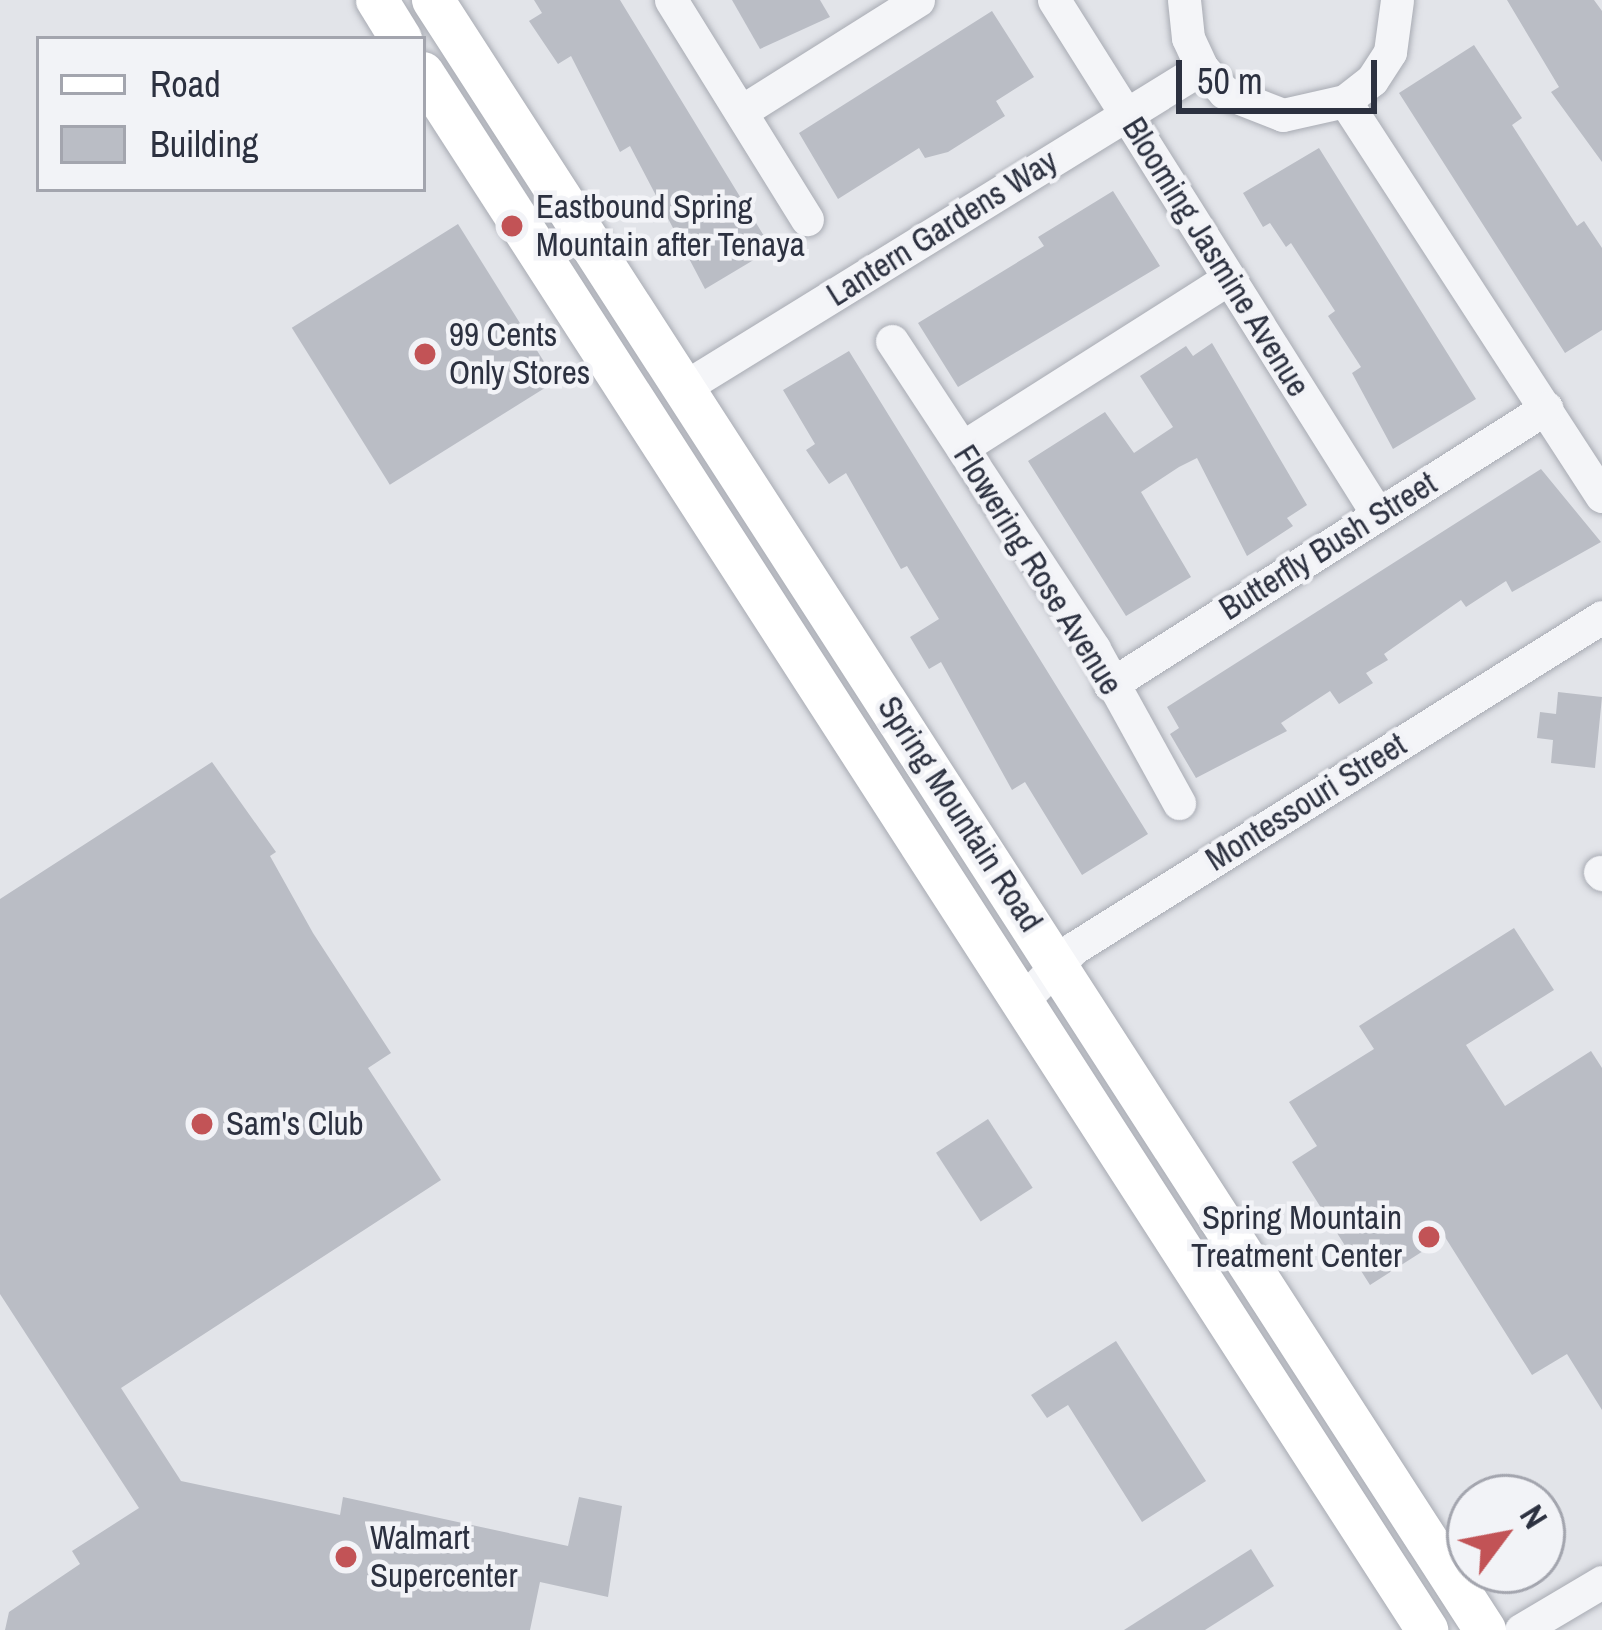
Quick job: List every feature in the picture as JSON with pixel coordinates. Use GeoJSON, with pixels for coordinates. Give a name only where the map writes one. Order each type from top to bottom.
{"type":"FeatureCollection","features":[{"type":"Feature","properties":{"kind":"main road"},"geometry":{"type":"LineString","coordinates":[[376,0],[399,36]]}},
{"type":"Feature","properties":{"kind":"main road","name":"Spring Mountain Road"},"geometry":{"type":"LineString","coordinates":[[433,0],[1485,1630]]}},
{"type":"Feature","properties":{"kind":"main road","name":"Spring Mountain Road"},"geometry":{"type":"LineString","coordinates":[[426,78],[1427,1630]]}},
{"type":"Feature","properties":{"kind":"main road"},"geometry":{"type":"LineString","coordinates":[[475,155],[559,244],[651,378],[683,388]]}},
{"type":"Feature","properties":{"kind":"main road"},"geometry":{"type":"LineString","coordinates":[[638,406],[674,425],[805,574]]}},
{"type":"Feature","properties":{"kind":"street"},"geometry":{"type":"LineString","coordinates":[[671,0],[807,219]]}},
{"type":"Feature","properties":{"kind":"street"},"geometry":{"type":"LineString","coordinates":[[742,111],[918,0]]}},
{"type":"Feature","properties":{"kind":"street","name":"Blooming Jasmine Avenue"},"geometry":{"type":"LineString","coordinates":[[1054,0],[1378,514]]}},
{"type":"Feature","properties":{"kind":"street"},"geometry":{"type":"LineString","coordinates":[[1184,0],[1188,38],[1202,68],[1224,92],[1268,112],[1316,113],[1346,101],[1390,52],[1397,0]]}},
{"type":"Feature","properties":{"kind":"street","name":"Lantern Gardens Way"},"geometry":{"type":"LineString","coordinates":[[683,388],[1202,68]]}},
{"type":"Feature","properties":{"kind":"street"},"geometry":{"type":"LineString","coordinates":[[1346,101],[1602,496]]}},
{"type":"Feature","properties":{"kind":"street"},"geometry":{"type":"LineString","coordinates":[[963,447],[1229,278]]}},
{"type":"Feature","properties":{"kind":"street","name":"Flowering Rose Avenue"},"geometry":{"type":"LineString","coordinates":[[892,341],[963,447],[1179,803]]}},
{"type":"Feature","properties":{"kind":"street","name":"Butterfly Bush Street"},"geometry":{"type":"LineString","coordinates":[[1110,685],[1546,408]]}},
{"type":"Feature","properties":{"kind":"street","name":"Montessouri Street"},"geometry":{"type":"LineString","coordinates":[[1022,1001],[1055,961],[1602,616]]}},
{"type":"Feature","properties":{"kind":"street"},"geometry":{"type":"LineString","coordinates":[[1521,1630],[1602,1582]]}},
{"type":"Feature","properties":{"kind":"building"},"geometry":{"type":"Polygon","coordinates":[[[534,0],[620,0],[772,249],[705,289],[630,146],[620,152],[571,56],[558,64],[529,21],[542,13],[534,0]]]}},
{"type":"Feature","properties":{"kind":"building"},"geometry":{"type":"Polygon","coordinates":[[[732,0],[820,0],[830,17],[760,49],[732,0]]]}},
{"type":"Feature","properties":{"kind":"building"},"geometry":{"type":"Polygon","coordinates":[[[1507,0],[1594,0],[1602,11],[1602,162],[1551,92],[1559,87],[1507,0]]]}},
{"type":"Feature","properties":{"kind":"building"},"geometry":{"type":"Polygon","coordinates":[[[992,11],[1034,77],[996,101],[1005,116],[948,152],[925,158],[919,148],[838,199],[799,133],[992,11]]]}},
{"type":"Feature","properties":{"kind":"building"},"geometry":{"type":"Polygon","coordinates":[[[1474,45],[1522,118],[1512,125],[1577,226],[1584,221],[1602,248],[1602,330],[1565,353],[1399,93],[1474,45]]]}},
{"type":"Feature","properties":{"kind":"building"},"geometry":{"type":"Polygon","coordinates":[[[1319,148],[1476,399],[1393,449],[1352,373],[1361,367],[1328,316],[1335,311],[1291,243],[1286,247],[1270,223],[1263,227],[1243,193],[1319,148]]]}},
{"type":"Feature","properties":{"kind":"building"},"geometry":{"type":"Polygon","coordinates":[[[1113,191],[1160,266],[958,387],[918,323],[1044,246],[1038,237],[1113,191]]]}},
{"type":"Feature","properties":{"kind":"building","name":"99 Cents Only Stores"},"geometry":{"type":"Polygon","coordinates":[[[458,224],[556,381],[390,485],[292,328],[458,224]]]}},
{"type":"Feature","properties":{"kind":"building"},"geometry":{"type":"Polygon","coordinates":[[[1212,343],[1307,505],[1287,518],[1293,526],[1247,556],[1197,458],[1179,467],[1141,492],[1191,577],[1126,616],[1028,461],[1105,412],[1134,453],[1173,427],[1140,376],[1186,346],[1193,356],[1212,343]]]}},
{"type":"Feature","properties":{"kind":"building"},"geometry":{"type":"Polygon","coordinates":[[[849,351],[1148,834],[1082,875],[1025,782],[1012,790],[941,662],[929,669],[910,637],[939,619],[907,566],[901,569],[846,473],[829,484],[806,450],[815,444],[783,390],[849,351]]]}},
{"type":"Feature","properties":{"kind":"building"},"geometry":{"type":"Polygon","coordinates":[[[1541,469],[1601,542],[1512,592],[1506,581],[1466,607],[1461,600],[1384,654],[1388,660],[1366,673],[1373,683],[1339,704],[1330,691],[1281,723],[1287,731],[1196,778],[1170,734],[1179,728],[1167,707],[1541,469]]]}},
{"type":"Feature","properties":{"kind":"building"},"geometry":{"type":"Polygon","coordinates":[[[1558,692],[1602,697],[1595,768],[1551,763],[1553,740],[1537,738],[1540,712],[1556,714],[1558,692]]]}},
{"type":"Feature","properties":{"kind":"building","name":"Sam's Club"},"geometry":{"type":"Polygon","coordinates":[[[212,762],[276,852],[270,856],[313,933],[391,1053],[368,1068],[441,1180],[121,1388],[181,1481],[340,1515],[343,1497],[568,1546],[579,1497],[622,1506],[608,1597],[540,1582],[530,1630],[5,1630],[9,1612],[80,1564],[72,1551],[139,1508],[0,1294],[0,899],[212,762]]]}},
{"type":"Feature","properties":{"kind":"building"},"geometry":{"type":"Polygon","coordinates":[[[1514,928],[1554,990],[1466,1045],[1505,1106],[1591,1051],[1602,1068],[1602,1410],[1567,1354],[1532,1375],[1445,1237],[1370,1285],[1292,1162],[1317,1146],[1289,1102],[1374,1049],[1359,1026],[1514,928]]]}},
{"type":"Feature","properties":{"kind":"building"},"geometry":{"type":"Polygon","coordinates":[[[988,1119],[1033,1188],[981,1222],[936,1153],[988,1119]]]}},
{"type":"Feature","properties":{"kind":"building"},"geometry":{"type":"Polygon","coordinates":[[[1116,1341],[1206,1481],[1142,1522],[1068,1405],[1047,1418],[1031,1395],[1116,1341]]]}},
{"type":"Feature","properties":{"kind":"building"},"geometry":{"type":"Polygon","coordinates":[[[1251,1549],[1274,1586],[1205,1630],[1124,1630],[1251,1549]]]}},
{"type":"Feature","properties":{"kind":"place","name":"Eastbound Spring Mountain after Tenaya"},"geometry":{"type":"Point","coordinates":[512,226]}},
{"type":"Feature","properties":{"kind":"place","name":"99 Cents Only Stores"},"geometry":{"type":"Point","coordinates":[425,354]}},
{"type":"Feature","properties":{"kind":"place","name":"Sam's Club"},"geometry":{"type":"Point","coordinates":[202,1124]}},
{"type":"Feature","properties":{"kind":"place","name":"Spring Mountain Treatment Center"},"geometry":{"type":"Point","coordinates":[1429,1237]}},
{"type":"Feature","properties":{"kind":"place","name":"Walmart Supercenter"},"geometry":{"type":"Point","coordinates":[346,1557]}}]}
